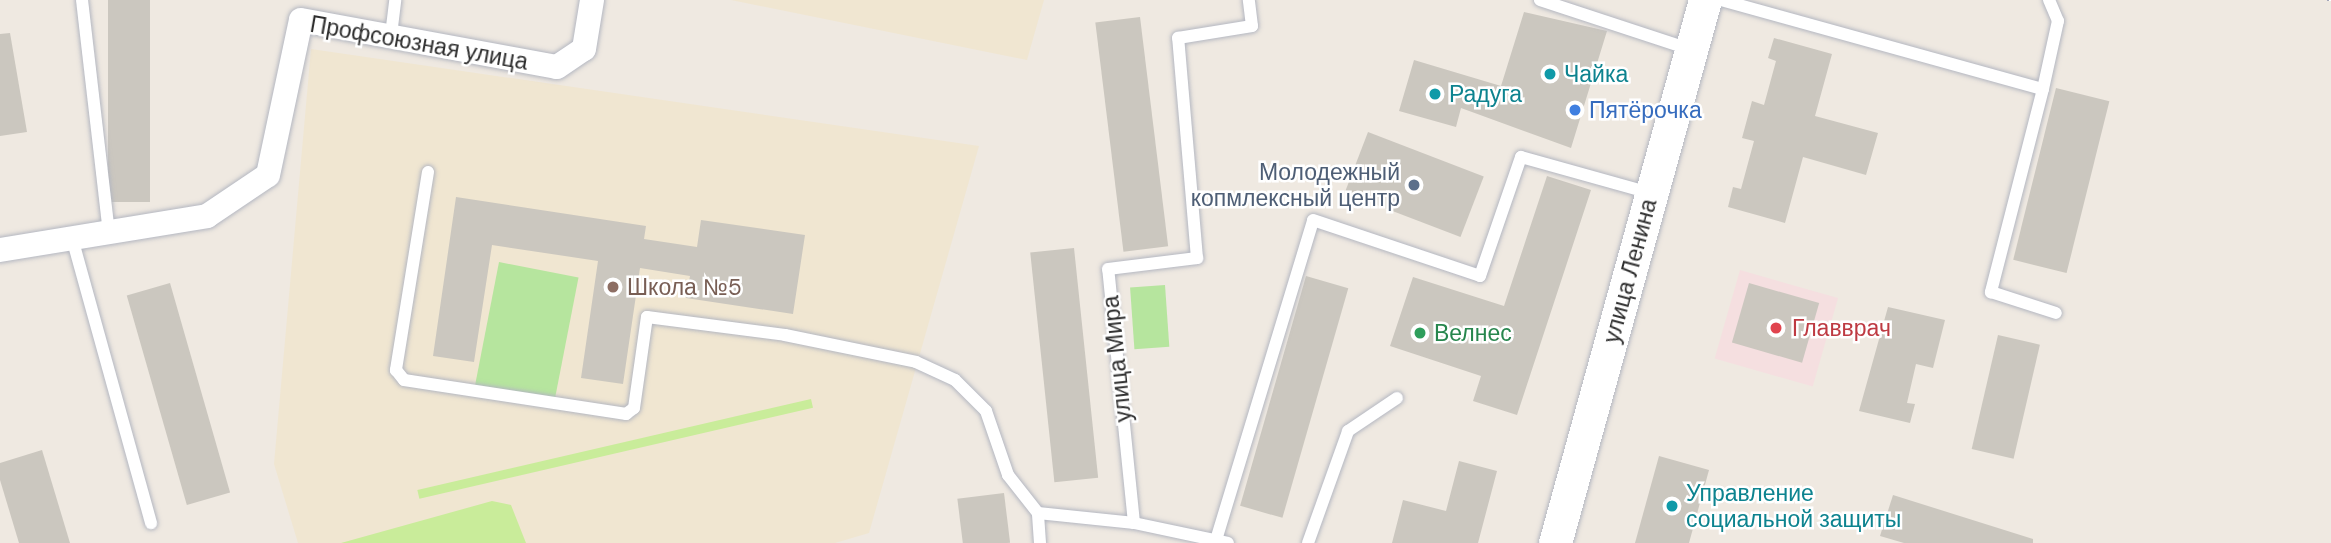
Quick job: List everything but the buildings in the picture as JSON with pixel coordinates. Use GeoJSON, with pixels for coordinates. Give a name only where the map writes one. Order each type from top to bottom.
{"type":"FeatureCollection","features":[{"type":"Feature","properties":{"kind":"street","name":"Профсоюзная улица"},"geometry":{"type":"LineString","coordinates":[[0,250],[206,216],[268,175],[301,20],[557,67],[584,49],[592,0]]}},
{"type":"Feature","properties":{"kind":"street","name":"улица Ленина"},"geometry":{"type":"LineString","coordinates":[[1555,543],[1705,0]]}},
{"type":"Feature","properties":{"kind":"lane"},"geometry":{"type":"LineString","coordinates":[[82,0],[109,232]]}},
{"type":"Feature","properties":{"kind":"lane"},"geometry":{"type":"LineString","coordinates":[[391,35],[396,0]]}},
{"type":"Feature","properties":{"kind":"lane","name":"улица Мира"},"geometry":{"type":"LineString","coordinates":[[1134,523],[1108,269],[1197,258],[1178,38],[1252,26],[1249,0]]}},
{"type":"Feature","properties":{"kind":"lane"},"geometry":{"type":"LineString","coordinates":[[1540,0],[1579,6],[1691,50]]}},
{"type":"Feature","properties":{"kind":"lane"},"geometry":{"type":"LineString","coordinates":[[1721,0],[2043,89]]}},
{"type":"Feature","properties":{"kind":"lane"},"geometry":{"type":"LineString","coordinates":[[2049,0],[2058,21],[1991,292],[2056,313]]}},
{"type":"Feature","properties":{"kind":"lane"},"geometry":{"type":"LineString","coordinates":[[1038,513],[1134,523],[1222,542],[1313,220],[1480,276],[1521,157],[1652,193]]}},
{"type":"Feature","properties":{"kind":"lane"},"geometry":{"type":"LineString","coordinates":[[428,172],[396,370],[404,380],[626,414],[634,408],[647,317],[785,335],[916,362],[955,380],[986,411],[1008,475],[1038,513],[1040,543]]}},
{"type":"Feature","properties":{"kind":"lane"},"geometry":{"type":"LineString","coordinates":[[72,238],[151,523]]}},
{"type":"Feature","properties":{"kind":"lane"},"geometry":{"type":"LineString","coordinates":[[1308,543],[1348,431],[1397,398]]}},
{"type":"Feature","properties":{"kind":"shaded area"},"geometry":{"type":"Polygon","coordinates":[[[731,0],[1044,0],[1027,60],[731,0]]]}},
{"type":"Feature","properties":{"kind":"shaded area","name":"Школа №5"},"geometry":{"type":"Polygon","coordinates":[[[311,49],[979,146],[869,533],[835,543],[298,543],[274,464],[311,49]]]}},
{"type":"Feature","properties":{"kind":"shaded area","name":"Главврач"},"geometry":{"type":"Polygon","coordinates":[[[1740,270],[1838,298],[1813,387],[1715,358],[1740,270]]]}},
{"type":"Feature","properties":{"kind":"green space"},"geometry":{"type":"Polygon","coordinates":[[[499,262],[579,277],[554,402],[475,387],[499,262]]]}},
{"type":"Feature","properties":{"kind":"green space"},"geometry":{"type":"Polygon","coordinates":[[[1165,285],[1169,347],[1134,349],[1130,287],[1165,285]]]}},
{"type":"Feature","properties":{"kind":"green space"},"geometry":{"type":"Polygon","coordinates":[[[811,399],[813,408],[419,499],[417,490],[811,399]]]}},
{"type":"Feature","properties":{"kind":"green space"},"geometry":{"type":"Polygon","coordinates":[[[492,501],[511,505],[526,543],[341,543],[492,501]]]}},
{"type":"Feature","properties":{"kind":"place","name":"Чайка"},"geometry":{"type":"Point","coordinates":[1550,74]}},
{"type":"Feature","properties":{"kind":"place","name":"Радуга"},"geometry":{"type":"Point","coordinates":[1435,94]}},
{"type":"Feature","properties":{"kind":"place","name":"Пятёрочка"},"geometry":{"type":"Point","coordinates":[1575,110]}},
{"type":"Feature","properties":{"kind":"place","name":"Молодежный копмлексный центр"},"geometry":{"type":"Point","coordinates":[1414,185]}},
{"type":"Feature","properties":{"kind":"place","name":"Школа №5"},"geometry":{"type":"Point","coordinates":[613,287]}},
{"type":"Feature","properties":{"kind":"place","name":"Главврач"},"geometry":{"type":"Point","coordinates":[1776,328]}},
{"type":"Feature","properties":{"kind":"place","name":"Велнес"},"geometry":{"type":"Point","coordinates":[1420,333]}},
{"type":"Feature","properties":{"kind":"place","name":"Управление социальной защиты"},"geometry":{"type":"Point","coordinates":[1672,506]}}]}
